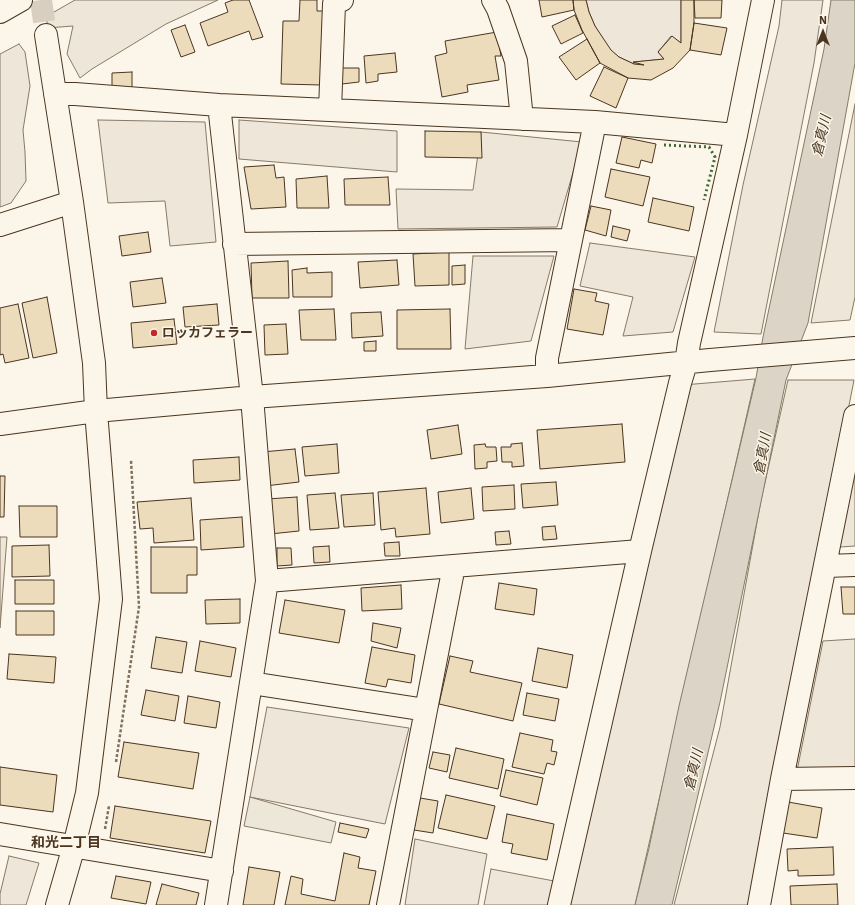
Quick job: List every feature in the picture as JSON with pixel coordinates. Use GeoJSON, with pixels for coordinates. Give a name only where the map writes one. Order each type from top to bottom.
{"type":"FeatureCollection","features":[{"type":"Feature","properties":{"kind":"main road"},"geometry":{"type":"LineString","coordinates":[[0,12],[21,0]]}},
{"type":"Feature","properties":{"kind":"main road"},"geometry":{"type":"LineString","coordinates":[[330,110],[334,4],[342,0]]}},
{"type":"Feature","properties":{"kind":"main road"},"geometry":{"type":"LineString","coordinates":[[493,0],[498,9],[516,61],[522,119]]}},
{"type":"Feature","properties":{"kind":"main road"},"geometry":{"type":"LineString","coordinates":[[560,905],[640,551],[686,363],[736,135],[763,0]]}},
{"type":"Feature","properties":{"kind":"main road"},"geometry":{"type":"LineString","coordinates":[[46,35],[72,202],[94,363],[96,411],[111,599],[87,793],[57,905]]}},
{"type":"Feature","properties":{"kind":"main road"},"geometry":{"type":"LineString","coordinates":[[55,94],[75,94],[219,105],[595,122],[736,135]]}},
{"type":"Feature","properties":{"kind":"main road"},"geometry":{"type":"LineString","coordinates":[[216,905],[267,581],[252,397],[219,105]]}},
{"type":"Feature","properties":{"kind":"main road"},"geometry":{"type":"LineString","coordinates":[[547,376],[547,358],[595,122]]}},
{"type":"Feature","properties":{"kind":"main road"},"geometry":{"type":"LineString","coordinates":[[0,224],[72,202]]}},
{"type":"Feature","properties":{"kind":"main road"},"geometry":{"type":"LineString","coordinates":[[234,244],[570,240]]}},
{"type":"Feature","properties":{"kind":"main road"},"geometry":{"type":"LineString","coordinates":[[0,424],[96,411],[252,397],[547,376],[849,348]]}},
{"type":"Feature","properties":{"kind":"main road"},"geometry":{"type":"LineString","coordinates":[[759,905],[782,779],[855,416]]}},
{"type":"Feature","properties":{"kind":"main road"},"geometry":{"type":"LineString","coordinates":[[267,581],[640,551]]}},
{"type":"Feature","properties":{"kind":"main road"},"geometry":{"type":"LineString","coordinates":[[826,566],[855,565]]}},
{"type":"Feature","properties":{"kind":"main road"},"geometry":{"type":"LineString","coordinates":[[388,905],[454,566]]}},
{"type":"Feature","properties":{"kind":"main road"},"geometry":{"type":"LineString","coordinates":[[251,683],[426,710]]}},
{"type":"Feature","properties":{"kind":"main road"},"geometry":{"type":"LineString","coordinates":[[782,779],[855,778]]}},
{"type":"Feature","properties":{"kind":"main road"},"geometry":{"type":"LineString","coordinates":[[0,834],[222,871]]}},
{"type":"Feature","properties":{"kind":"shaded area"},"geometry":{"type":"Polygon","coordinates":[[[75,0],[218,0],[166,24],[92,69],[80,78],[67,54],[73,26],[47,28],[47,16],[75,0]]]}},
{"type":"Feature","properties":{"kind":"shaded area"},"geometry":{"type":"Polygon","coordinates":[[[586,0],[681,0],[681,43],[671,36],[658,52],[664,59],[635,62],[644,65],[634,64],[619,57],[610,50],[595,26],[586,0]]]}},
{"type":"Feature","properties":{"kind":"shaded area"},"geometry":{"type":"Polygon","coordinates":[[[782,0],[823,0],[814,63],[761,334],[714,332],[743,185],[779,26],[782,0]]]}},
{"type":"Feature","properties":{"kind":"shaded area"},"geometry":{"type":"Polygon","coordinates":[[[19,44],[25,52],[30,86],[23,130],[26,181],[11,203],[0,207],[0,54],[19,44]]]}},
{"type":"Feature","properties":{"kind":"shaded area"},"geometry":{"type":"Polygon","coordinates":[[[855,104],[855,297],[850,320],[811,323],[855,104]]]}},
{"type":"Feature","properties":{"kind":"shaded area"},"geometry":{"type":"Polygon","coordinates":[[[98,120],[205,122],[216,242],[170,246],[165,201],[108,203],[98,120]]]}},
{"type":"Feature","properties":{"kind":"shaded area"},"geometry":{"type":"Polygon","coordinates":[[[239,120],[397,131],[397,172],[239,159],[239,120]]]}},
{"type":"Feature","properties":{"kind":"shaded area"},"geometry":{"type":"Polygon","coordinates":[[[481,132],[582,142],[557,227],[398,229],[396,189],[473,190],[481,132]]]}},
{"type":"Feature","properties":{"kind":"shaded area"},"geometry":{"type":"Polygon","coordinates":[[[590,243],[695,257],[673,332],[623,336],[633,297],[580,286],[590,243]]]}},
{"type":"Feature","properties":{"kind":"shaded area"},"geometry":{"type":"Polygon","coordinates":[[[473,256],[554,256],[531,341],[465,349],[473,256]]]}},
{"type":"Feature","properties":{"kind":"shaded area"},"geometry":{"type":"Polygon","coordinates":[[[755,379],[635,905],[559,905],[683,385],[755,379]]]}},
{"type":"Feature","properties":{"kind":"shaded area"},"geometry":{"type":"Polygon","coordinates":[[[788,380],[854,380],[751,905],[674,905],[720,727],[761,500],[788,380]]]}},
{"type":"Feature","properties":{"kind":"shaded area"},"geometry":{"type":"Polygon","coordinates":[[[853,477],[855,477],[855,546],[840,547],[853,477]]]}},
{"type":"Feature","properties":{"kind":"shaded area"},"geometry":{"type":"Polygon","coordinates":[[[0,537],[7,537],[0,628],[0,537]]]}},
{"type":"Feature","properties":{"kind":"shaded area"},"geometry":{"type":"Polygon","coordinates":[[[855,639],[855,769],[797,771],[823,641],[855,639]]]}},
{"type":"Feature","properties":{"kind":"shaded area"},"geometry":{"type":"Polygon","coordinates":[[[267,707],[409,728],[385,824],[250,797],[267,707]]]}},
{"type":"Feature","properties":{"kind":"shaded area"},"geometry":{"type":"Polygon","coordinates":[[[250,797],[336,822],[331,843],[244,826],[250,797]]]}},
{"type":"Feature","properties":{"kind":"shaded area"},"geometry":{"type":"Polygon","coordinates":[[[415,839],[487,854],[478,905],[405,905],[415,839]]]}},
{"type":"Feature","properties":{"kind":"shaded area"},"geometry":{"type":"Polygon","coordinates":[[[9,856],[39,863],[26,905],[0,905],[0,894],[9,856]]]}},
{"type":"Feature","properties":{"kind":"shaded area"},"geometry":{"type":"Polygon","coordinates":[[[491,869],[554,881],[549,905],[484,905],[491,869]]]}},
{"type":"Feature","properties":{"kind":"water","name":"倉真川"},"geometry":{"type":"Polygon","coordinates":[[[831,0],[855,0],[855,63],[808,323],[786,380],[720,702],[672,905],[635,905],[649,848],[679,706],[756,378],[763,337],[824,49],[831,0]]]}},
{"type":"Feature","properties":{"kind":"building"},"geometry":{"type":"Polygon","coordinates":[[[233,0],[249,0],[263,37],[252,40],[249,31],[208,46],[200,23],[228,12],[225,3],[233,0]]]}},
{"type":"Feature","properties":{"kind":"building"},"geometry":{"type":"Polygon","coordinates":[[[300,0],[317,0],[317,11],[325,11],[322,85],[281,84],[283,21],[299,21],[300,0]]]}},
{"type":"Feature","properties":{"kind":"building"},"geometry":{"type":"Polygon","coordinates":[[[539,0],[573,0],[574,10],[542,17],[539,0]]]}},
{"type":"Feature","properties":{"kind":"building"},"geometry":{"type":"Polygon","coordinates":[[[573,0],[586,0],[595,26],[611,50],[619,57],[634,64],[644,65],[633,62],[664,59],[658,52],[672,36],[681,43],[681,0],[694,0],[694,23],[690,50],[673,68],[651,80],[628,78],[600,63],[582,30],[574,10],[573,0]]]}},
{"type":"Feature","properties":{"kind":"building"},"geometry":{"type":"Polygon","coordinates":[[[694,0],[722,0],[721,18],[695,18],[694,0]]]}},
{"type":"Feature","properties":{"kind":"building"},"geometry":{"type":"Polygon","coordinates":[[[575,15],[583,33],[561,44],[552,26],[575,15]]]}},
{"type":"Feature","properties":{"kind":"building"},"geometry":{"type":"Polygon","coordinates":[[[694,23],[727,28],[721,55],[690,50],[694,23]]]}},
{"type":"Feature","properties":{"kind":"building"},"geometry":{"type":"Polygon","coordinates":[[[185,25],[195,52],[181,57],[171,30],[185,25]]]}},
{"type":"Feature","properties":{"kind":"building"},"geometry":{"type":"Polygon","coordinates":[[[497,32],[501,56],[495,56],[499,80],[467,85],[468,92],[442,97],[435,56],[447,53],[445,41],[497,32]]]}},
{"type":"Feature","properties":{"kind":"building"},"geometry":{"type":"Polygon","coordinates":[[[587,39],[600,63],[576,80],[559,57],[587,39]]]}},
{"type":"Feature","properties":{"kind":"building"},"geometry":{"type":"Polygon","coordinates":[[[395,53],[397,72],[378,74],[378,81],[366,83],[364,56],[395,53]]]}},
{"type":"Feature","properties":{"kind":"building"},"geometry":{"type":"Polygon","coordinates":[[[604,67],[628,78],[616,108],[590,96],[604,67]]]}},
{"type":"Feature","properties":{"kind":"building"},"geometry":{"type":"Polygon","coordinates":[[[341,68],[359,68],[359,82],[342,84],[341,68]]]}},
{"type":"Feature","properties":{"kind":"building"},"geometry":{"type":"Polygon","coordinates":[[[132,72],[132,89],[112,89],[112,73],[132,72]]]}},
{"type":"Feature","properties":{"kind":"building"},"geometry":{"type":"Polygon","coordinates":[[[425,131],[481,132],[482,158],[425,157],[425,131]]]}},
{"type":"Feature","properties":{"kind":"building"},"geometry":{"type":"Polygon","coordinates":[[[622,137],[656,144],[652,163],[641,160],[639,168],[616,163],[622,137]]]}},
{"type":"Feature","properties":{"kind":"building"},"geometry":{"type":"Polygon","coordinates":[[[274,165],[276,178],[284,177],[286,207],[251,209],[244,167],[274,165]]]}},
{"type":"Feature","properties":{"kind":"building"},"geometry":{"type":"Polygon","coordinates":[[[611,169],[650,177],[643,206],[605,197],[611,169]]]}},
{"type":"Feature","properties":{"kind":"building"},"geometry":{"type":"Polygon","coordinates":[[[327,176],[329,208],[297,208],[296,179],[327,176]]]}},
{"type":"Feature","properties":{"kind":"building"},"geometry":{"type":"Polygon","coordinates":[[[388,177],[390,205],[345,205],[344,179],[388,177]]]}},
{"type":"Feature","properties":{"kind":"building"},"geometry":{"type":"Polygon","coordinates":[[[653,198],[694,207],[689,231],[648,222],[653,198]]]}},
{"type":"Feature","properties":{"kind":"building"},"geometry":{"type":"Polygon","coordinates":[[[591,206],[611,210],[606,236],[585,230],[591,206]]]}},
{"type":"Feature","properties":{"kind":"building"},"geometry":{"type":"Polygon","coordinates":[[[613,226],[630,230],[627,241],[611,237],[613,226]]]}},
{"type":"Feature","properties":{"kind":"building"},"geometry":{"type":"Polygon","coordinates":[[[148,232],[151,252],[122,256],[119,236],[148,232]]]}},
{"type":"Feature","properties":{"kind":"building"},"geometry":{"type":"Polygon","coordinates":[[[449,252],[449,285],[415,286],[413,254],[449,252]]]}},
{"type":"Feature","properties":{"kind":"building"},"geometry":{"type":"Polygon","coordinates":[[[397,260],[399,285],[360,288],[358,262],[397,260]]]}},
{"type":"Feature","properties":{"kind":"building"},"geometry":{"type":"Polygon","coordinates":[[[288,261],[289,298],[252,298],[251,263],[288,261]]]}},
{"type":"Feature","properties":{"kind":"building"},"geometry":{"type":"Polygon","coordinates":[[[465,265],[465,284],[452,285],[452,266],[465,265]]]}},
{"type":"Feature","properties":{"kind":"building"},"geometry":{"type":"Polygon","coordinates":[[[307,268],[307,273],[332,272],[332,297],[293,297],[292,270],[307,268]]]}},
{"type":"Feature","properties":{"kind":"building"},"geometry":{"type":"Polygon","coordinates":[[[162,278],[166,303],[133,307],[130,282],[162,278]]]}},
{"type":"Feature","properties":{"kind":"building"},"geometry":{"type":"Polygon","coordinates":[[[574,289],[597,293],[595,301],[609,304],[603,335],[567,329],[574,289]]]}},
{"type":"Feature","properties":{"kind":"building"},"geometry":{"type":"Polygon","coordinates":[[[47,297],[57,353],[33,358],[22,303],[47,297]]]}},
{"type":"Feature","properties":{"kind":"building"},"geometry":{"type":"Polygon","coordinates":[[[18,304],[29,358],[5,363],[3,354],[0,355],[0,308],[18,304]]]}},
{"type":"Feature","properties":{"kind":"building"},"geometry":{"type":"Polygon","coordinates":[[[217,304],[219,325],[185,327],[183,307],[217,304]]]}},
{"type":"Feature","properties":{"kind":"building"},"geometry":{"type":"Polygon","coordinates":[[[334,309],[336,340],[301,340],[299,310],[334,309]]]}},
{"type":"Feature","properties":{"kind":"building"},"geometry":{"type":"Polygon","coordinates":[[[450,309],[451,349],[397,349],[397,310],[450,309]]]}},
{"type":"Feature","properties":{"kind":"building"},"geometry":{"type":"Polygon","coordinates":[[[381,312],[383,336],[352,338],[351,313],[381,312]]]}},
{"type":"Feature","properties":{"kind":"building","name":"ロッカフェラー"},"geometry":{"type":"Polygon","coordinates":[[[174,319],[177,344],[133,348],[131,323],[174,319]]]}},
{"type":"Feature","properties":{"kind":"building"},"geometry":{"type":"Polygon","coordinates":[[[286,324],[288,354],[265,355],[264,325],[286,324]]]}},
{"type":"Feature","properties":{"kind":"building"},"geometry":{"type":"Polygon","coordinates":[[[376,341],[376,351],[364,351],[364,342],[376,341]]]}},
{"type":"Feature","properties":{"kind":"building"},"geometry":{"type":"Polygon","coordinates":[[[622,424],[625,462],[540,469],[537,430],[622,424]]]}},
{"type":"Feature","properties":{"kind":"building"},"geometry":{"type":"Polygon","coordinates":[[[458,425],[462,454],[431,459],[427,430],[458,425]]]}},
{"type":"Feature","properties":{"kind":"building"},"geometry":{"type":"Polygon","coordinates":[[[522,443],[524,466],[512,467],[512,462],[502,462],[501,447],[511,447],[511,444],[522,443]]]}},
{"type":"Feature","properties":{"kind":"building"},"geometry":{"type":"Polygon","coordinates":[[[337,444],[339,473],[305,476],[302,447],[337,444]]]}},
{"type":"Feature","properties":{"kind":"building"},"geometry":{"type":"Polygon","coordinates":[[[485,444],[486,447],[496,447],[497,461],[487,462],[487,468],[475,469],[474,445],[485,444]]]}},
{"type":"Feature","properties":{"kind":"building"},"geometry":{"type":"Polygon","coordinates":[[[295,449],[299,482],[265,486],[262,452],[295,449]]]}},
{"type":"Feature","properties":{"kind":"building"},"geometry":{"type":"Polygon","coordinates":[[[239,457],[240,480],[194,483],[193,460],[239,457]]]}},
{"type":"Feature","properties":{"kind":"building"},"geometry":{"type":"Polygon","coordinates":[[[0,476],[5,476],[4,517],[0,517],[0,476]]]}},
{"type":"Feature","properties":{"kind":"building"},"geometry":{"type":"Polygon","coordinates":[[[556,482],[558,505],[523,508],[521,484],[556,482]]]}},
{"type":"Feature","properties":{"kind":"building"},"geometry":{"type":"Polygon","coordinates":[[[514,485],[515,509],[483,511],[482,487],[514,485]]]}},
{"type":"Feature","properties":{"kind":"building"},"geometry":{"type":"Polygon","coordinates":[[[426,488],[430,534],[396,537],[395,528],[381,530],[378,492],[426,488]]]}},
{"type":"Feature","properties":{"kind":"building"},"geometry":{"type":"Polygon","coordinates":[[[471,488],[474,519],[441,523],[438,492],[471,488]]]}},
{"type":"Feature","properties":{"kind":"building"},"geometry":{"type":"Polygon","coordinates":[[[335,493],[339,528],[310,530],[307,495],[335,493]]]}},
{"type":"Feature","properties":{"kind":"building"},"geometry":{"type":"Polygon","coordinates":[[[373,493],[375,525],[344,527],[341,495],[373,493]]]}},
{"type":"Feature","properties":{"kind":"building"},"geometry":{"type":"Polygon","coordinates":[[[297,497],[299,531],[270,534],[267,499],[297,497]]]}},
{"type":"Feature","properties":{"kind":"building"},"geometry":{"type":"Polygon","coordinates":[[[191,498],[194,540],[154,543],[153,528],[140,529],[137,502],[191,498]]]}},
{"type":"Feature","properties":{"kind":"building"},"geometry":{"type":"Polygon","coordinates":[[[19,506],[57,506],[57,537],[20,537],[19,506]]]}},
{"type":"Feature","properties":{"kind":"building"},"geometry":{"type":"Polygon","coordinates":[[[242,517],[244,547],[201,550],[200,520],[242,517]]]}},
{"type":"Feature","properties":{"kind":"building"},"geometry":{"type":"Polygon","coordinates":[[[555,526],[557,539],[543,540],[542,527],[555,526]]]}},
{"type":"Feature","properties":{"kind":"building"},"geometry":{"type":"Polygon","coordinates":[[[509,531],[511,544],[496,545],[495,532],[509,531]]]}},
{"type":"Feature","properties":{"kind":"building"},"geometry":{"type":"Polygon","coordinates":[[[399,542],[400,556],[385,556],[384,543],[399,542]]]}},
{"type":"Feature","properties":{"kind":"building"},"geometry":{"type":"Polygon","coordinates":[[[49,545],[50,576],[12,577],[12,546],[49,545]]]}},
{"type":"Feature","properties":{"kind":"building"},"geometry":{"type":"Polygon","coordinates":[[[329,546],[330,562],[314,563],[313,547],[329,546]]]}},
{"type":"Feature","properties":{"kind":"building"},"geometry":{"type":"Polygon","coordinates":[[[151,547],[197,547],[197,575],[187,575],[187,593],[151,593],[151,547]]]}},
{"type":"Feature","properties":{"kind":"building"},"geometry":{"type":"Polygon","coordinates":[[[277,548],[291,548],[292,565],[277,566],[277,548]]]}},
{"type":"Feature","properties":{"kind":"building"},"geometry":{"type":"Polygon","coordinates":[[[15,580],[54,580],[54,604],[15,604],[15,580]]]}},
{"type":"Feature","properties":{"kind":"building"},"geometry":{"type":"Polygon","coordinates":[[[499,583],[537,589],[534,615],[495,609],[499,583]]]}},
{"type":"Feature","properties":{"kind":"building"},"geometry":{"type":"Polygon","coordinates":[[[401,585],[402,609],[362,611],[361,588],[401,585]]]}},
{"type":"Feature","properties":{"kind":"building"},"geometry":{"type":"Polygon","coordinates":[[[841,587],[855,587],[855,614],[843,614],[841,587]]]}},
{"type":"Feature","properties":{"kind":"building"},"geometry":{"type":"Polygon","coordinates":[[[240,599],[240,623],[206,624],[205,600],[240,599]]]}},
{"type":"Feature","properties":{"kind":"building"},"geometry":{"type":"Polygon","coordinates":[[[285,600],[345,610],[339,643],[279,633],[285,600]]]}},
{"type":"Feature","properties":{"kind":"building"},"geometry":{"type":"Polygon","coordinates":[[[16,611],[54,611],[54,635],[16,635],[16,611]]]}},
{"type":"Feature","properties":{"kind":"building"},"geometry":{"type":"Polygon","coordinates":[[[373,623],[401,628],[397,648],[371,641],[373,623]]]}},
{"type":"Feature","properties":{"kind":"building"},"geometry":{"type":"Polygon","coordinates":[[[156,637],[187,642],[182,673],[151,668],[156,637]]]}},
{"type":"Feature","properties":{"kind":"building"},"geometry":{"type":"Polygon","coordinates":[[[200,641],[236,648],[231,677],[195,671],[200,641]]]}},
{"type":"Feature","properties":{"kind":"building"},"geometry":{"type":"Polygon","coordinates":[[[372,647],[415,655],[411,683],[388,679],[386,687],[365,683],[372,647]]]}},
{"type":"Feature","properties":{"kind":"building"},"geometry":{"type":"Polygon","coordinates":[[[538,648],[573,655],[567,688],[532,681],[538,648]]]}},
{"type":"Feature","properties":{"kind":"building"},"geometry":{"type":"Polygon","coordinates":[[[9,654],[56,657],[54,683],[7,679],[9,654]]]}},
{"type":"Feature","properties":{"kind":"building"},"geometry":{"type":"Polygon","coordinates":[[[450,656],[473,661],[470,672],[522,683],[513,721],[439,704],[450,656]]]}},
{"type":"Feature","properties":{"kind":"building"},"geometry":{"type":"Polygon","coordinates":[[[146,690],[179,696],[175,721],[141,715],[146,690]]]}},
{"type":"Feature","properties":{"kind":"building"},"geometry":{"type":"Polygon","coordinates":[[[527,693],[559,699],[555,721],[523,715],[527,693]]]}},
{"type":"Feature","properties":{"kind":"building"},"geometry":{"type":"Polygon","coordinates":[[[188,696],[220,702],[216,728],[184,723],[188,696]]]}},
{"type":"Feature","properties":{"kind":"building"},"geometry":{"type":"Polygon","coordinates":[[[520,733],[553,740],[551,751],[557,752],[554,765],[547,763],[544,774],[512,767],[520,733]]]}},
{"type":"Feature","properties":{"kind":"building"},"geometry":{"type":"Polygon","coordinates":[[[124,742],[199,753],[193,789],[118,777],[124,742]]]}},
{"type":"Feature","properties":{"kind":"building"},"geometry":{"type":"Polygon","coordinates":[[[456,748],[504,759],[498,789],[449,778],[456,748]]]}},
{"type":"Feature","properties":{"kind":"building"},"geometry":{"type":"Polygon","coordinates":[[[433,752],[450,755],[447,772],[429,768],[433,752]]]}},
{"type":"Feature","properties":{"kind":"building"},"geometry":{"type":"Polygon","coordinates":[[[0,767],[57,775],[53,812],[0,805],[0,767]]]}},
{"type":"Feature","properties":{"kind":"building"},"geometry":{"type":"Polygon","coordinates":[[[506,770],[543,778],[537,805],[500,796],[506,770]]]}},
{"type":"Feature","properties":{"kind":"building"},"geometry":{"type":"Polygon","coordinates":[[[446,795],[495,806],[487,839],[438,828],[446,795]]]}},
{"type":"Feature","properties":{"kind":"building"},"geometry":{"type":"Polygon","coordinates":[[[420,798],[438,801],[433,833],[414,830],[420,798]]]}},
{"type":"Feature","properties":{"kind":"building"},"geometry":{"type":"Polygon","coordinates":[[[788,802],[822,808],[817,838],[783,833],[788,802]]]}},
{"type":"Feature","properties":{"kind":"building"},"geometry":{"type":"Polygon","coordinates":[[[115,806],[211,821],[205,853],[110,838],[115,806]]]}},
{"type":"Feature","properties":{"kind":"building"},"geometry":{"type":"Polygon","coordinates":[[[507,814],[554,824],[547,860],[511,853],[513,844],[502,842],[507,814]]]}},
{"type":"Feature","properties":{"kind":"building"},"geometry":{"type":"Polygon","coordinates":[[[340,823],[369,829],[366,838],[338,832],[340,823]]]}},
{"type":"Feature","properties":{"kind":"building"},"geometry":{"type":"Polygon","coordinates":[[[833,847],[834,875],[798,876],[798,870],[788,871],[787,849],[833,847]]]}},
{"type":"Feature","properties":{"kind":"building"},"geometry":{"type":"Polygon","coordinates":[[[344,853],[360,857],[358,868],[376,871],[369,905],[285,905],[291,876],[303,879],[301,894],[335,901],[344,853]]]}},
{"type":"Feature","properties":{"kind":"building"},"geometry":{"type":"Polygon","coordinates":[[[249,867],[280,872],[274,905],[243,905],[249,867]]]}},
{"type":"Feature","properties":{"kind":"building"},"geometry":{"type":"Polygon","coordinates":[[[116,876],[151,882],[146,904],[111,898],[116,876]]]}},
{"type":"Feature","properties":{"kind":"building"},"geometry":{"type":"Polygon","coordinates":[[[162,884],[199,893],[196,905],[156,905],[162,884]]]}},
{"type":"Feature","properties":{"kind":"building"},"geometry":{"type":"Polygon","coordinates":[[[837,884],[838,905],[791,905],[790,886],[837,884]]]}},
{"type":"Feature","properties":{"kind":"tunnel"},"geometry":{"type":"LineString","coordinates":[[41,0],[46,35]]}},
{"type":"Feature","properties":{"kind":"hedge"},"geometry":{"type":"LineString","coordinates":[[664,145],[709,147],[715,157],[704,200]]}},
{"type":"Feature","properties":{"kind":"place","name":"ロッカフェラー"},"geometry":{"type":"Point","coordinates":[154,333]}},
{"type":"Feature","properties":{"kind":"district","name":"和光二丁目"},"geometry":{"type":"Point","coordinates":[66,843]}}]}
